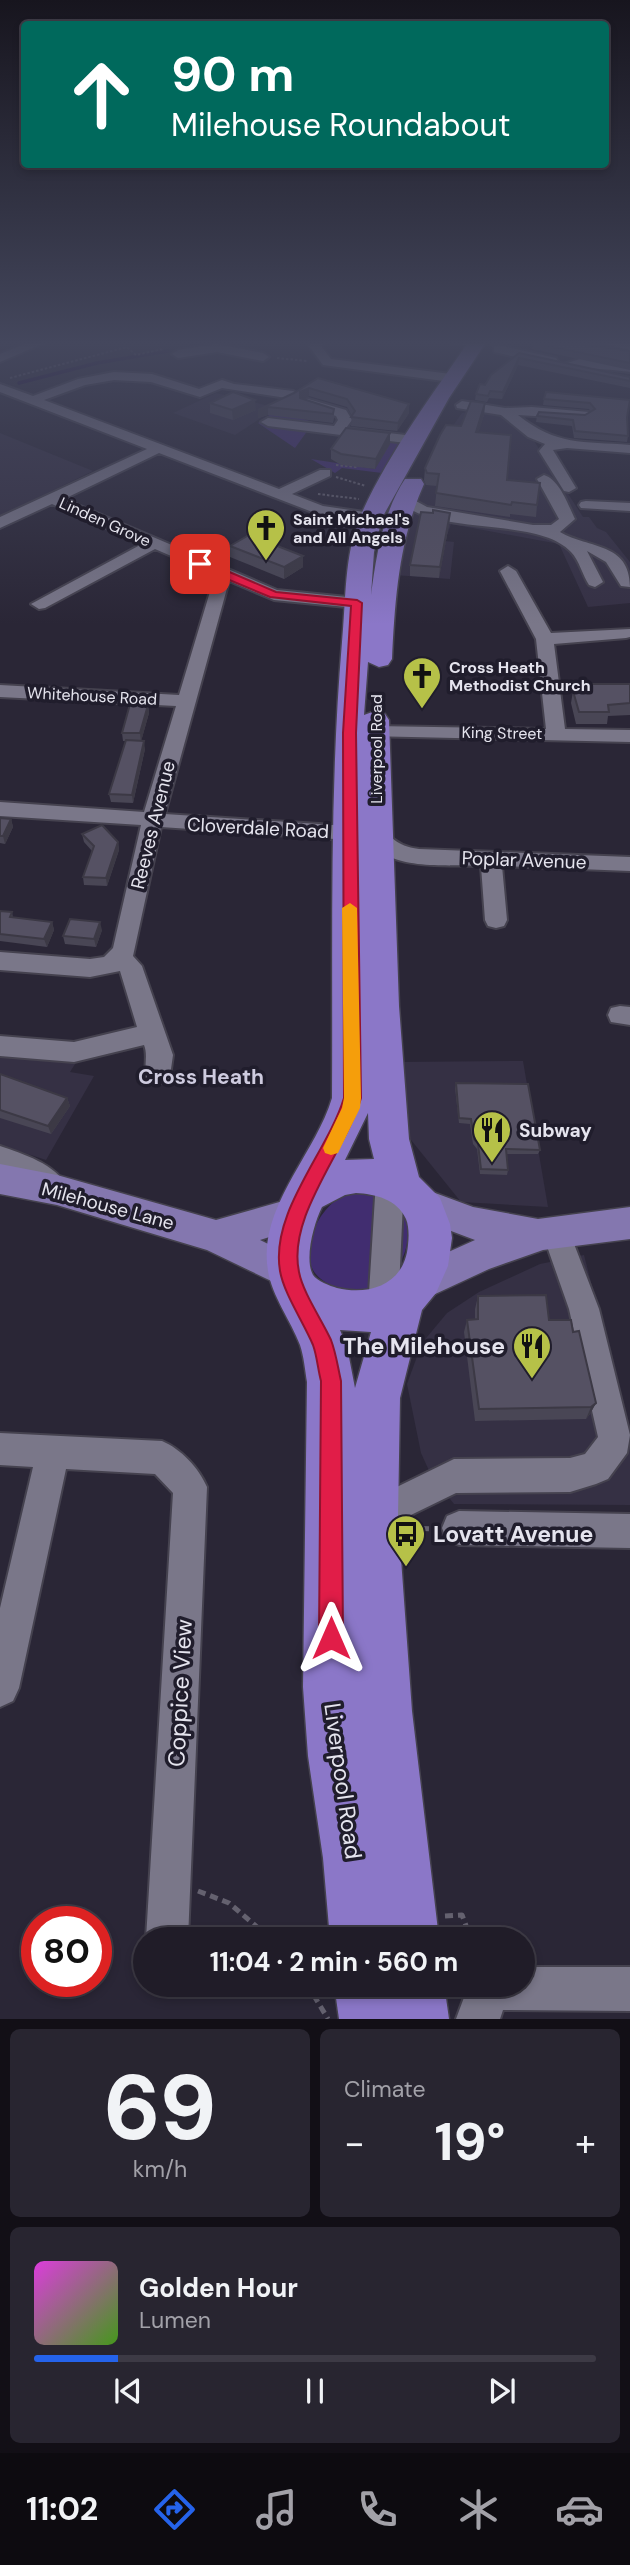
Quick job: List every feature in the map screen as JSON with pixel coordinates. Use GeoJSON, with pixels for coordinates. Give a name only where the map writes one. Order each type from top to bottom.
{"type":"FeatureCollection","features":[{"type":"Feature","properties":{"kind":"highway","name":"Liverpool Road"},"geometry":{"type":"LineString","coordinates":[[303,1203],[351,1108],[362,835],[374,732],[388,511],[414,440],[418,435]]}},
{"type":"Feature","properties":{"kind":"highway","name":"Liverpool Road"},"geometry":{"type":"LineString","coordinates":[[403,1190],[389,1139],[381,1006],[349,733],[362,552],[388,511],[420,469],[436,435]]}},
{"type":"Feature","properties":{"kind":"highway"},"geometry":{"type":"LineString","coordinates":[[401,1298],[365,1312],[344,1311],[320,1305],[295,1283],[288,1243],[303,1203],[345,1177],[367,1175],[403,1190],[429,1222],[428,1261],[401,1298],[376,1398],[372,1517],[384,1711],[406,1927]]}},
{"type":"Feature","properties":{"kind":"highway","name":"Liverpool Road"},"geometry":{"type":"LineString","coordinates":[[295,1283],[324,1347],[331,1381],[331,1687],[337,1756],[354,1858],[361,1927]]}},
{"type":"Feature","properties":{"kind":"highway"},"geometry":{"type":"LineString","coordinates":[[368,1997],[372,2019]]}},
{"type":"Feature","properties":{"kind":"highway"},"geometry":{"type":"LineString","coordinates":[[413,1997],[416,2019]]}},
{"type":"Feature","properties":{"kind":"main road","name":"Milehouse Lane"},"geometry":{"type":"LineString","coordinates":[[0,1179],[57,1190],[216,1236],[295,1283]]}},
{"type":"Feature","properties":{"kind":"main road"},"geometry":{"type":"LineString","coordinates":[[403,1190],[450,1219],[481,1227],[549,1233]]}},
{"type":"Feature","properties":{"kind":"main road"},"geometry":{"type":"LineString","coordinates":[[216,1236],[303,1203]]}},
{"type":"Feature","properties":{"kind":"main road"},"geometry":{"type":"LineString","coordinates":[[401,1298],[478,1256],[549,1233],[630,1223]]}},
{"type":"Feature","properties":{"kind":"street"},"geometry":{"type":"LineString","coordinates":[[121,435],[333,514],[424,511],[533,530],[558,528],[567,519],[544,479]]}},
{"type":"Feature","properties":{"kind":"street"},"geometry":{"type":"LineString","coordinates":[[373,435],[414,440]]}},
{"type":"Feature","properties":{"kind":"street"},"geometry":{"type":"LineString","coordinates":[[536,435],[563,445]]}},
{"type":"Feature","properties":{"kind":"street"},"geometry":{"type":"LineString","coordinates":[[569,488],[546,451],[549,447],[563,445],[630,449]]}},
{"type":"Feature","properties":{"kind":"street"},"geometry":{"type":"LineString","coordinates":[[0,523],[157,449]]}},
{"type":"Feature","properties":{"kind":"street"},"geometry":{"type":"LineString","coordinates":[[279,495],[329,467]]}},
{"type":"Feature","properties":{"kind":"street","name":"Linden Grove"},"geometry":{"type":"LineString","coordinates":[[52,499],[274,595],[357,603]]}},
{"type":"Feature","properties":{"kind":"street"},"geometry":{"type":"LineString","coordinates":[[586,505],[630,507]]}},
{"type":"Feature","properties":{"kind":"street"},"geometry":{"type":"LineString","coordinates":[[547,530],[578,549],[595,582]]}},
{"type":"Feature","properties":{"kind":"street"},"geometry":{"type":"LineString","coordinates":[[38,604],[154,544]]}},
{"type":"Feature","properties":{"kind":"street"},"geometry":{"type":"LineString","coordinates":[[572,544],[598,548],[610,554],[627,583]]}},
{"type":"Feature","properties":{"kind":"street"},"geometry":{"type":"LineString","coordinates":[[508,571],[545,639],[556,734]]}},
{"type":"Feature","properties":{"kind":"street","name":"Reeves Avenue"},"geometry":{"type":"LineString","coordinates":[[120,958],[124,951],[152,821],[223,574]]}},
{"type":"Feature","properties":{"kind":"street"},"geometry":{"type":"LineString","coordinates":[[545,639],[626,633]]}},
{"type":"Feature","properties":{"kind":"street","name":"Whitehouse Road"},"geometry":{"type":"LineString","coordinates":[[0,691],[185,701]]}},
{"type":"Feature","properties":{"kind":"street","name":"King Street"},"geometry":{"type":"LineString","coordinates":[[374,732],[630,736]]}},
{"type":"Feature","properties":{"kind":"street","name":"Cloverdale Road"},"geometry":{"type":"LineString","coordinates":[[0,809],[362,835]]}},
{"type":"Feature","properties":{"kind":"street","name":"Poplar Avenue"},"geometry":{"type":"LineString","coordinates":[[362,835],[394,853],[419,856],[630,864]]}},
{"type":"Feature","properties":{"kind":"street"},"geometry":{"type":"LineString","coordinates":[[491,859],[496,920]]}},
{"type":"Feature","properties":{"kind":"street"},"geometry":{"type":"LineString","coordinates":[[0,961],[90,968],[111,965],[120,958],[130,966],[162,1059],[157,1074]]}},
{"type":"Feature","properties":{"kind":"street"},"geometry":{"type":"LineString","coordinates":[[0,1046],[74,1052],[152,1034]]}},
{"type":"Feature","properties":{"kind":"street"},"geometry":{"type":"LineString","coordinates":[[0,1157],[22,1165],[57,1190]]}},
{"type":"Feature","properties":{"kind":"street"},"geometry":{"type":"LineString","coordinates":[[372,1517],[454,1476],[570,1475],[596,1467],[615,1441],[584,1310],[549,1233]]}},
{"type":"Feature","properties":{"kind":"street"},"geometry":{"type":"LineString","coordinates":[[0,1449],[53,1453],[0,1688]]}},
{"type":"Feature","properties":{"kind":"street","name":"Coppice View"},"geometry":{"type":"LineString","coordinates":[[53,1453],[162,1458],[190,1487],[168,1927]]}},
{"type":"Feature","properties":{"kind":"street"},"geometry":{"type":"LineString","coordinates":[[459,1528],[630,1531]]}},
{"type":"Feature","properties":{"kind":"street"},"geometry":{"type":"LineString","coordinates":[[483,2004],[630,1989]]}},
{"type":"Feature","properties":{"kind":"path"},"geometry":{"type":"LineString","coordinates":[[329,467],[388,511]]}},
{"type":"Feature","properties":{"kind":"path"},"geometry":{"type":"LineString","coordinates":[[329,467],[357,467]]}},
{"type":"Feature","properties":{"kind":"path"},"geometry":{"type":"LineString","coordinates":[[171,1886],[210,1893],[243,1912],[259,1927]]}},
{"type":"Feature","properties":{"kind":"path"},"geometry":{"type":"LineString","coordinates":[[315,1997],[328,2019]]}},
{"type":"Feature","properties":{"kind":"shaded area"},"geometry":{"type":"Polygon","coordinates":[[[0,435],[93,471],[0,516],[0,435]]]}},
{"type":"Feature","properties":{"kind":"shaded area"},"geometry":{"type":"Polygon","coordinates":[[[276,435],[304,435],[295,448],[276,435]]]}},
{"type":"Feature","properties":{"kind":"shaded area"},"geometry":{"type":"Polygon","coordinates":[[[527,435],[532,438],[583,517],[589,517],[597,528],[606,532],[630,562],[630,603],[588,607],[559,544],[451,524],[445,541],[454,542],[450,579],[394,575],[422,484],[445,437],[527,435]]]}},
{"type":"Feature","properties":{"kind":"shaded area"},"geometry":{"type":"Polygon","coordinates":[[[392,440],[402,442],[382,473],[342,468],[335,473],[311,459],[375,469],[392,440]]]}},
{"type":"Feature","properties":{"kind":"shaded area"},"geometry":{"type":"Polygon","coordinates":[[[0,1049],[82,1053],[70,1072],[94,1076],[46,1160],[0,1145],[0,1049]]]}},
{"type":"Feature","properties":{"kind":"shaded area"},"geometry":{"type":"Polygon","coordinates":[[[523,1061],[548,1207],[461,1202],[407,1135],[399,1062],[523,1061]]]}},
{"type":"Feature","properties":{"kind":"shaded area"},"geometry":{"type":"Polygon","coordinates":[[[348,1191],[368,1191],[406,1214],[408,1234],[402,1260],[391,1274],[370,1290],[337,1288],[322,1280],[310,1264],[310,1244],[321,1216],[348,1191]]]}},
{"type":"Feature","properties":{"kind":"shaded area"},"geometry":{"type":"Polygon","coordinates":[[[584,1255],[630,1436],[630,1505],[454,1504],[431,1475],[421,1453],[407,1384],[422,1343],[447,1313],[479,1292],[540,1264],[584,1255]]]}},
{"type":"Feature","properties":{"kind":"building"},"geometry":{"type":"Polygon","coordinates":[[[341,435],[389,435],[376,459],[341,454],[331,449],[341,435]]]}},
{"type":"Feature","properties":{"kind":"building"},"geometry":{"type":"Polygon","coordinates":[[[440,435],[511,435],[507,480],[540,483],[537,505],[512,502],[511,505],[436,493],[439,474],[427,473],[425,468],[440,435]]]}},
{"type":"Feature","properties":{"kind":"building"},"geometry":{"type":"Polygon","coordinates":[[[433,510],[450,513],[440,567],[410,565],[421,512],[433,513],[433,510]]]}},
{"type":"Feature","properties":{"kind":"building"},"geometry":{"type":"Polygon","coordinates":[[[249,535],[303,556],[284,567],[230,546],[249,535]]]}},
{"type":"Feature","properties":{"kind":"building"},"geometry":{"type":"Polygon","coordinates":[[[579,684],[630,684],[630,703],[608,705],[609,712],[579,712],[573,691],[580,692],[579,684]]]}},
{"type":"Feature","properties":{"kind":"building"},"geometry":{"type":"Polygon","coordinates":[[[130,704],[148,705],[140,733],[122,733],[130,704]]]}},
{"type":"Feature","properties":{"kind":"building"},"geometry":{"type":"Polygon","coordinates":[[[126,740],[144,741],[132,795],[109,794],[126,740]]]}},
{"type":"Feature","properties":{"kind":"building"},"geometry":{"type":"Polygon","coordinates":[[[0,818],[11,819],[3,836],[0,836],[0,818]]]}},
{"type":"Feature","properties":{"kind":"building"},"geometry":{"type":"Polygon","coordinates":[[[102,825],[118,842],[106,878],[83,877],[94,846],[82,834],[102,825]]]}},
{"type":"Feature","properties":{"kind":"building"},"geometry":{"type":"Polygon","coordinates":[[[0,911],[12,912],[10,917],[52,922],[44,939],[0,934],[0,911]]]}},
{"type":"Feature","properties":{"kind":"building"},"geometry":{"type":"Polygon","coordinates":[[[70,919],[100,922],[94,939],[63,936],[70,919]]]}},
{"type":"Feature","properties":{"kind":"building"},"geometry":{"type":"Polygon","coordinates":[[[0,1074],[67,1098],[48,1126],[0,1110],[0,1074]]]}},
{"type":"Feature","properties":{"kind":"building"},"geometry":{"type":"Polygon","coordinates":[[[456,1083],[528,1084],[540,1150],[506,1149],[508,1170],[481,1169],[471,1119],[459,1118],[456,1083]]]}},
{"type":"Feature","properties":{"kind":"building","name":"The Milehouse"},"geometry":{"type":"Polygon","coordinates":[[[546,1295],[549,1320],[571,1320],[573,1332],[579,1331],[596,1403],[591,1407],[479,1409],[467,1320],[478,1319],[478,1296],[546,1295]]]}},
{"type":"Feature","properties":{"kind":"slow traffic"},"geometry":{"type":"LineString","coordinates":[[331,1148],[351,1108],[352,1098],[350,908]]}},
{"type":"Feature","properties":{"kind":"place","name":"Saint Michael's and All Angels"},"geometry":{"type":"Point","coordinates":[266,562]}},
{"type":"Feature","properties":{"kind":"place","name":"Cross Heath Methodist Church"},"geometry":{"type":"Point","coordinates":[422,710]}},
{"type":"Feature","properties":{"kind":"place","name":"Subway"},"geometry":{"type":"Point","coordinates":[492,1164]}},
{"type":"Feature","properties":{"kind":"place","name":"The Milehouse"},"geometry":{"type":"Point","coordinates":[532,1380]}},
{"type":"Feature","properties":{"kind":"place","name":"Lovatt Avenue"},"geometry":{"type":"Point","coordinates":[406,1568]}},
{"type":"Feature","properties":{"kind":"district","name":"Cross Heath"},"geometry":{"type":"Point","coordinates":[201,1077]}},
{"type":"Feature","properties":{"kind":"route"},"geometry":{"type":"LineString","coordinates":[[200,564],[274,595],[357,603],[349,733],[351,1108],[298,1213],[288,1243],[290,1273],[324,1347],[331,1381],[331,1638]]}}]}
